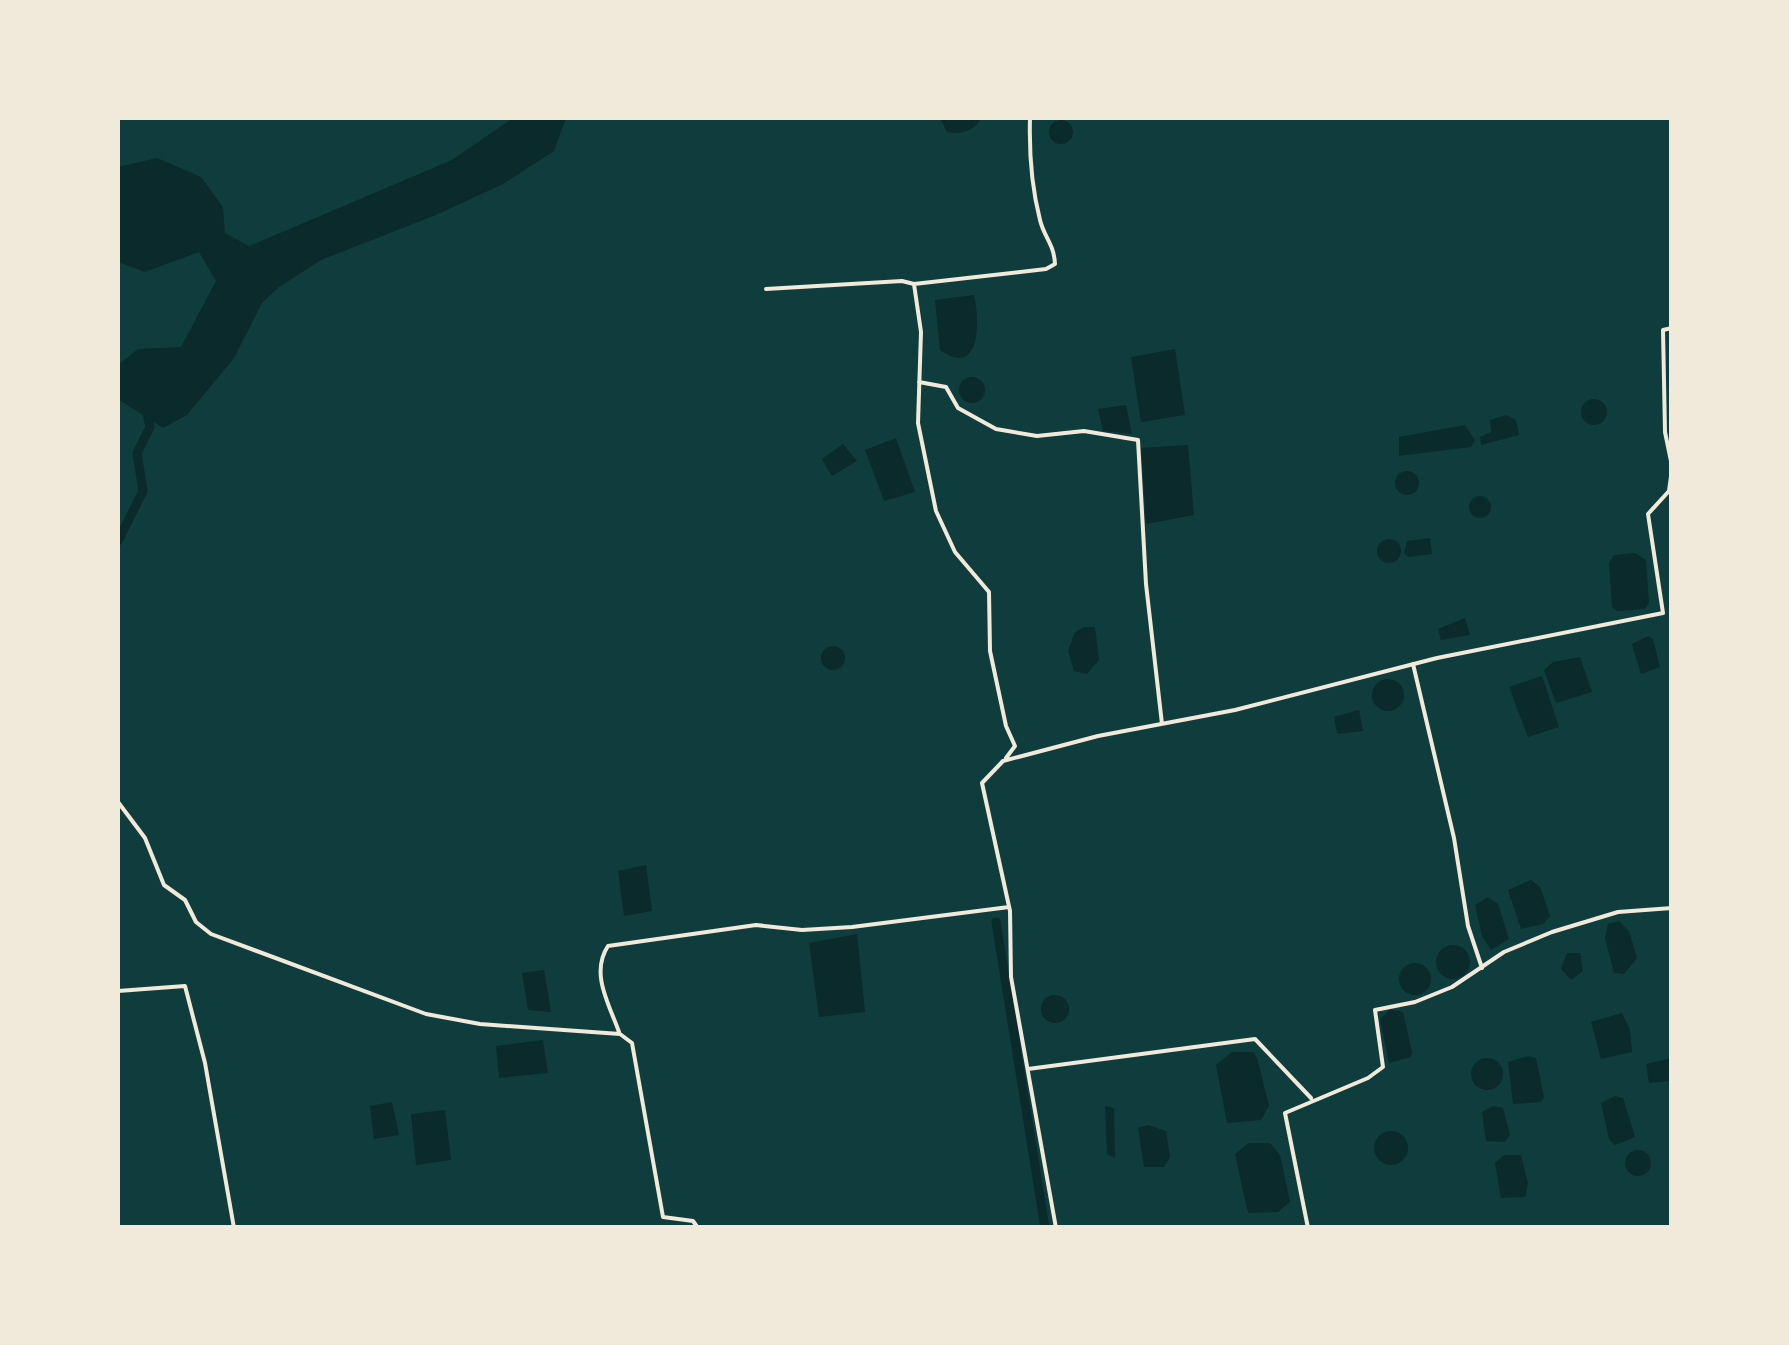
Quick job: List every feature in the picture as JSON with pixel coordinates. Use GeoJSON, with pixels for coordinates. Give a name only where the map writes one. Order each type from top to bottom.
{"type":"FeatureCollection","features":[{"type":"Feature","properties":{"kind":"street"},"geometry":{"type":"LineString","coordinates":[[766,290],[902,281],[914,284],[1046,269],[1055,264],[1053,242],[1040,222],[1029,172],[1030,118]]}},
{"type":"Feature","properties":{"kind":"street"},"geometry":{"type":"LineString","coordinates":[[914,284],[921,332],[918,423],[936,511],[955,552],[990,592],[990,651],[1006,726],[1015,746],[982,783],[1009,907],[1011,976],[1056,1228]]}},
{"type":"Feature","properties":{"kind":"street"},"geometry":{"type":"LineString","coordinates":[[1003,761],[1414,664],[1664,613],[1648,514],[1669,491],[1672,467],[1665,432],[1663,330],[1672,328]]}},
{"type":"Feature","properties":{"kind":"street"},"geometry":{"type":"LineString","coordinates":[[920,382],[946,387],[958,408],[996,430],[1038,436],[1084,432],[1138,440],[1146,584],[1162,724]]}},
{"type":"Feature","properties":{"kind":"street"},"geometry":{"type":"LineString","coordinates":[[1414,664],[1454,838],[1468,926],[1482,968]]}},
{"type":"Feature","properties":{"kind":"street"},"geometry":{"type":"LineString","coordinates":[[118,802],[145,838],[164,886],[184,900],[196,922],[212,934],[426,1014],[480,1024],[620,1034],[632,1042],[662,1217],[693,1221],[698,1228]]}},
{"type":"Feature","properties":{"kind":"street"},"geometry":{"type":"LineString","coordinates":[[620,1034],[602,987],[600,958],[608,946],[756,924],[802,930],[852,927],[1009,907]]}},
{"type":"Feature","properties":{"kind":"street"},"geometry":{"type":"LineString","coordinates":[[1308,1228],[1285,1113],[1312,1098],[1368,1078],[1382,1067],[1374,1010],[1416,1002],[1482,968],[1504,952],[1552,932],[1618,912],[1672,908]]}},
{"type":"Feature","properties":{"kind":"street"},"geometry":{"type":"LineString","coordinates":[[118,991],[185,986],[206,1063],[234,1228]]}},
{"type":"Feature","properties":{"kind":"street"},"geometry":{"type":"LineString","coordinates":[[1028,1069],[1255,1039],[1312,1098]]}},
{"type":"Feature","properties":{"kind":"water"},"geometry":{"type":"Polygon","coordinates":[[[513,118],[566,118],[554,151],[503,184],[321,260],[279,287],[262,303],[234,358],[187,415],[163,428],[118,399],[118,365],[138,349],[181,347],[216,281],[199,252],[145,272],[118,262],[118,167],[157,158],[201,177],[223,207],[225,233],[249,246],[452,160],[513,118]]]}},
{"type":"Feature","properties":{"kind":"water"},"geometry":{"type":"Polygon","coordinates":[[[940,118],[981,118],[971,129],[957,133],[947,132],[940,118]]]}},
{"type":"Feature","properties":{"kind":"water"},"geometry":{"type":"Polygon","coordinates":[[[1061,120],[1070,123],[1070,141],[1061,144],[1052,141],[1049,132],[1052,123],[1061,120]]]}},
{"type":"Feature","properties":{"kind":"water"},"geometry":{"type":"Polygon","coordinates":[[[974,295],[975,343],[963,357],[953,357],[940,350],[935,300],[974,295]]]}},
{"type":"Feature","properties":{"kind":"water"},"geometry":{"type":"Polygon","coordinates":[[[1175,349],[1185,415],[1141,422],[1131,357],[1175,349]]]}},
{"type":"Feature","properties":{"kind":"water"},"geometry":{"type":"Polygon","coordinates":[[[972,377],[981,381],[985,390],[981,399],[972,403],[963,399],[959,390],[963,381],[972,377]]]}},
{"type":"Feature","properties":{"kind":"water"},"geometry":{"type":"Polygon","coordinates":[[[1594,399],[1603,403],[1607,412],[1603,421],[1594,425],[1585,421],[1581,412],[1585,403],[1594,399]]]}},
{"type":"Feature","properties":{"kind":"water"},"geometry":{"type":"Polygon","coordinates":[[[1126,405],[1132,434],[1103,431],[1098,409],[1126,405]]]}},
{"type":"Feature","properties":{"kind":"water"},"geometry":{"type":"Polygon","coordinates":[[[1506,415],[1516,420],[1519,435],[1481,445],[1480,437],[1491,432],[1490,420],[1506,415]]]}},
{"type":"Feature","properties":{"kind":"water"},"geometry":{"type":"Polygon","coordinates":[[[1465,425],[1475,440],[1471,447],[1399,456],[1399,437],[1465,425]]]}},
{"type":"Feature","properties":{"kind":"water"},"geometry":{"type":"Polygon","coordinates":[[[896,438],[915,492],[884,501],[865,450],[896,438]]]}},
{"type":"Feature","properties":{"kind":"water"},"geometry":{"type":"Polygon","coordinates":[[[843,444],[857,461],[832,476],[822,459],[843,444]]]}},
{"type":"Feature","properties":{"kind":"water"},"geometry":{"type":"Polygon","coordinates":[[[1188,445],[1194,515],[1146,524],[1141,448],[1188,445]]]}},
{"type":"Feature","properties":{"kind":"water"},"geometry":{"type":"Polygon","coordinates":[[[1407,471],[1416,474],[1416,492],[1407,495],[1398,492],[1395,483],[1398,474],[1407,471]]]}},
{"type":"Feature","properties":{"kind":"water"},"geometry":{"type":"Polygon","coordinates":[[[1480,496],[1488,499],[1488,515],[1480,518],[1472,515],[1469,507],[1472,499],[1480,496]]]}},
{"type":"Feature","properties":{"kind":"water"},"geometry":{"type":"Polygon","coordinates":[[[1430,538],[1432,554],[1408,557],[1404,553],[1407,541],[1430,538]]]}},
{"type":"Feature","properties":{"kind":"water"},"geometry":{"type":"Polygon","coordinates":[[[1389,539],[1401,551],[1389,563],[1377,551],[1389,539]]]}},
{"type":"Feature","properties":{"kind":"water"},"geometry":{"type":"Polygon","coordinates":[[[1635,553],[1646,560],[1649,603],[1645,609],[1617,611],[1612,607],[1609,563],[1614,555],[1635,553]]]}},
{"type":"Feature","properties":{"kind":"water"},"geometry":{"type":"Polygon","coordinates":[[[1465,618],[1470,635],[1441,640],[1438,629],[1465,618]]]}},
{"type":"Feature","properties":{"kind":"water"},"geometry":{"type":"Polygon","coordinates":[[[1095,627],[1099,660],[1087,674],[1074,671],[1068,651],[1075,632],[1095,627]]]}},
{"type":"Feature","properties":{"kind":"water"},"geometry":{"type":"Polygon","coordinates":[[[1648,636],[1653,639],[1660,667],[1641,674],[1632,644],[1648,636]]]}},
{"type":"Feature","properties":{"kind":"water"},"geometry":{"type":"Polygon","coordinates":[[[833,646],[842,649],[842,667],[833,670],[824,667],[821,658],[824,649],[833,646]]]}},
{"type":"Feature","properties":{"kind":"water"},"geometry":{"type":"Polygon","coordinates":[[[1580,657],[1592,692],[1556,703],[1544,670],[1553,662],[1580,657]]]}},
{"type":"Feature","properties":{"kind":"water"},"geometry":{"type":"Polygon","coordinates":[[[1542,676],[1559,727],[1528,737],[1509,687],[1542,676]]]}},
{"type":"Feature","properties":{"kind":"water"},"geometry":{"type":"Polygon","coordinates":[[[1388,679],[1399,684],[1404,695],[1399,706],[1388,711],[1377,706],[1372,695],[1377,684],[1388,679]]]}},
{"type":"Feature","properties":{"kind":"water"},"geometry":{"type":"Polygon","coordinates":[[[1359,710],[1363,731],[1337,734],[1334,717],[1359,710]]]}},
{"type":"Feature","properties":{"kind":"water"},"geometry":{"type":"Polygon","coordinates":[[[646,865],[652,911],[624,916],[618,871],[646,865]]]}},
{"type":"Feature","properties":{"kind":"water"},"geometry":{"type":"Polygon","coordinates":[[[1531,880],[1540,887],[1550,916],[1543,924],[1521,929],[1508,890],[1531,880]]]}},
{"type":"Feature","properties":{"kind":"water"},"geometry":{"type":"Polygon","coordinates":[[[1488,897],[1498,904],[1509,939],[1491,950],[1482,936],[1475,905],[1488,897]]]}},
{"type":"Feature","properties":{"kind":"water"},"geometry":{"type":"Polygon","coordinates":[[[1619,921],[1629,931],[1637,958],[1624,974],[1614,973],[1605,938],[1608,924],[1619,921]]]}},
{"type":"Feature","properties":{"kind":"water"},"geometry":{"type":"Polygon","coordinates":[[[857,934],[865,1012],[819,1017],[809,943],[857,934]]]}},
{"type":"Feature","properties":{"kind":"water"},"geometry":{"type":"Polygon","coordinates":[[[1453,945],[1465,950],[1470,962],[1465,974],[1453,979],[1441,974],[1436,962],[1441,950],[1453,945]]]}},
{"type":"Feature","properties":{"kind":"water"},"geometry":{"type":"Polygon","coordinates":[[[1567,953],[1580,953],[1583,971],[1571,980],[1561,969],[1567,953]]]}},
{"type":"Feature","properties":{"kind":"water"},"geometry":{"type":"Polygon","coordinates":[[[1415,963],[1426,968],[1431,979],[1426,990],[1415,995],[1404,990],[1399,979],[1404,968],[1415,963]]]}},
{"type":"Feature","properties":{"kind":"water"},"geometry":{"type":"Polygon","coordinates":[[[544,970],[551,1012],[528,1010],[522,973],[544,970]]]}},
{"type":"Feature","properties":{"kind":"water"},"geometry":{"type":"Polygon","coordinates":[[[1055,995],[1065,999],[1069,1009],[1065,1019],[1055,1023],[1045,1019],[1041,1009],[1045,999],[1055,995]]]}},
{"type":"Feature","properties":{"kind":"water"},"geometry":{"type":"Polygon","coordinates":[[[1390,1009],[1403,1012],[1412,1052],[1411,1057],[1389,1063],[1380,1019],[1390,1009]]]}},
{"type":"Feature","properties":{"kind":"water"},"geometry":{"type":"Polygon","coordinates":[[[1622,1013],[1630,1030],[1632,1052],[1601,1059],[1591,1022],[1622,1013]]]}},
{"type":"Feature","properties":{"kind":"water"},"geometry":{"type":"Polygon","coordinates":[[[543,1040],[548,1073],[499,1078],[496,1046],[543,1040]]]}},
{"type":"Feature","properties":{"kind":"water"},"geometry":{"type":"Polygon","coordinates":[[[1232,1052],[1253,1052],[1257,1058],[1269,1106],[1261,1120],[1227,1123],[1216,1065],[1232,1052]]]}},
{"type":"Feature","properties":{"kind":"water"},"geometry":{"type":"Polygon","coordinates":[[[1528,1056],[1536,1058],[1544,1097],[1541,1102],[1513,1104],[1508,1062],[1528,1056]]]}},
{"type":"Feature","properties":{"kind":"water"},"geometry":{"type":"Polygon","coordinates":[[[1487,1058],[1498,1063],[1503,1074],[1498,1085],[1487,1090],[1476,1085],[1471,1074],[1476,1063],[1487,1058]]]}},
{"type":"Feature","properties":{"kind":"water"},"geometry":{"type":"Polygon","coordinates":[[[1671,1058],[1671,1081],[1649,1083],[1646,1064],[1671,1058]]]}},
{"type":"Feature","properties":{"kind":"water"},"geometry":{"type":"Polygon","coordinates":[[[1615,1096],[1623,1098],[1635,1137],[1615,1145],[1609,1139],[1601,1103],[1615,1096]]]}},
{"type":"Feature","properties":{"kind":"water"},"geometry":{"type":"Polygon","coordinates":[[[392,1102],[399,1135],[374,1139],[370,1106],[392,1102]]]}},
{"type":"Feature","properties":{"kind":"water"},"geometry":{"type":"Polygon","coordinates":[[[1105,1106],[1114,1108],[1115,1158],[1107,1154],[1105,1106]]]}},
{"type":"Feature","properties":{"kind":"water"},"geometry":{"type":"Polygon","coordinates":[[[1493,1106],[1503,1108],[1510,1135],[1505,1142],[1486,1141],[1482,1112],[1493,1106]]]}},
{"type":"Feature","properties":{"kind":"water"},"geometry":{"type":"Polygon","coordinates":[[[445,1110],[451,1160],[416,1165],[411,1114],[445,1110]]]}},
{"type":"Feature","properties":{"kind":"water"},"geometry":{"type":"Polygon","coordinates":[[[1148,1125],[1166,1131],[1170,1157],[1164,1167],[1144,1167],[1138,1128],[1148,1125]]]}},
{"type":"Feature","properties":{"kind":"water"},"geometry":{"type":"Polygon","coordinates":[[[1391,1131],[1403,1136],[1408,1148],[1403,1160],[1391,1165],[1379,1160],[1374,1148],[1379,1136],[1391,1131]]]}},
{"type":"Feature","properties":{"kind":"water"},"geometry":{"type":"Polygon","coordinates":[[[1249,1143],[1270,1143],[1280,1155],[1290,1202],[1278,1212],[1249,1213],[1247,1209],[1235,1154],[1249,1143]]]}},
{"type":"Feature","properties":{"kind":"water"},"geometry":{"type":"Polygon","coordinates":[[[1638,1150],[1647,1154],[1651,1163],[1647,1172],[1638,1176],[1629,1172],[1625,1163],[1629,1154],[1638,1150]]]}},
{"type":"Feature","properties":{"kind":"water"},"geometry":{"type":"Polygon","coordinates":[[[1504,1155],[1521,1155],[1528,1184],[1525,1197],[1501,1198],[1495,1163],[1504,1155]]]}},
{"type":"Feature","properties":{"kind":"waterway"},"geometry":{"type":"LineString","coordinates":[[118,541],[143,491],[137,453],[150,427],[146,409]]}},
{"type":"Feature","properties":{"kind":"waterway"},"geometry":{"type":"LineString","coordinates":[[996,922],[1045,1228]]}}]}
